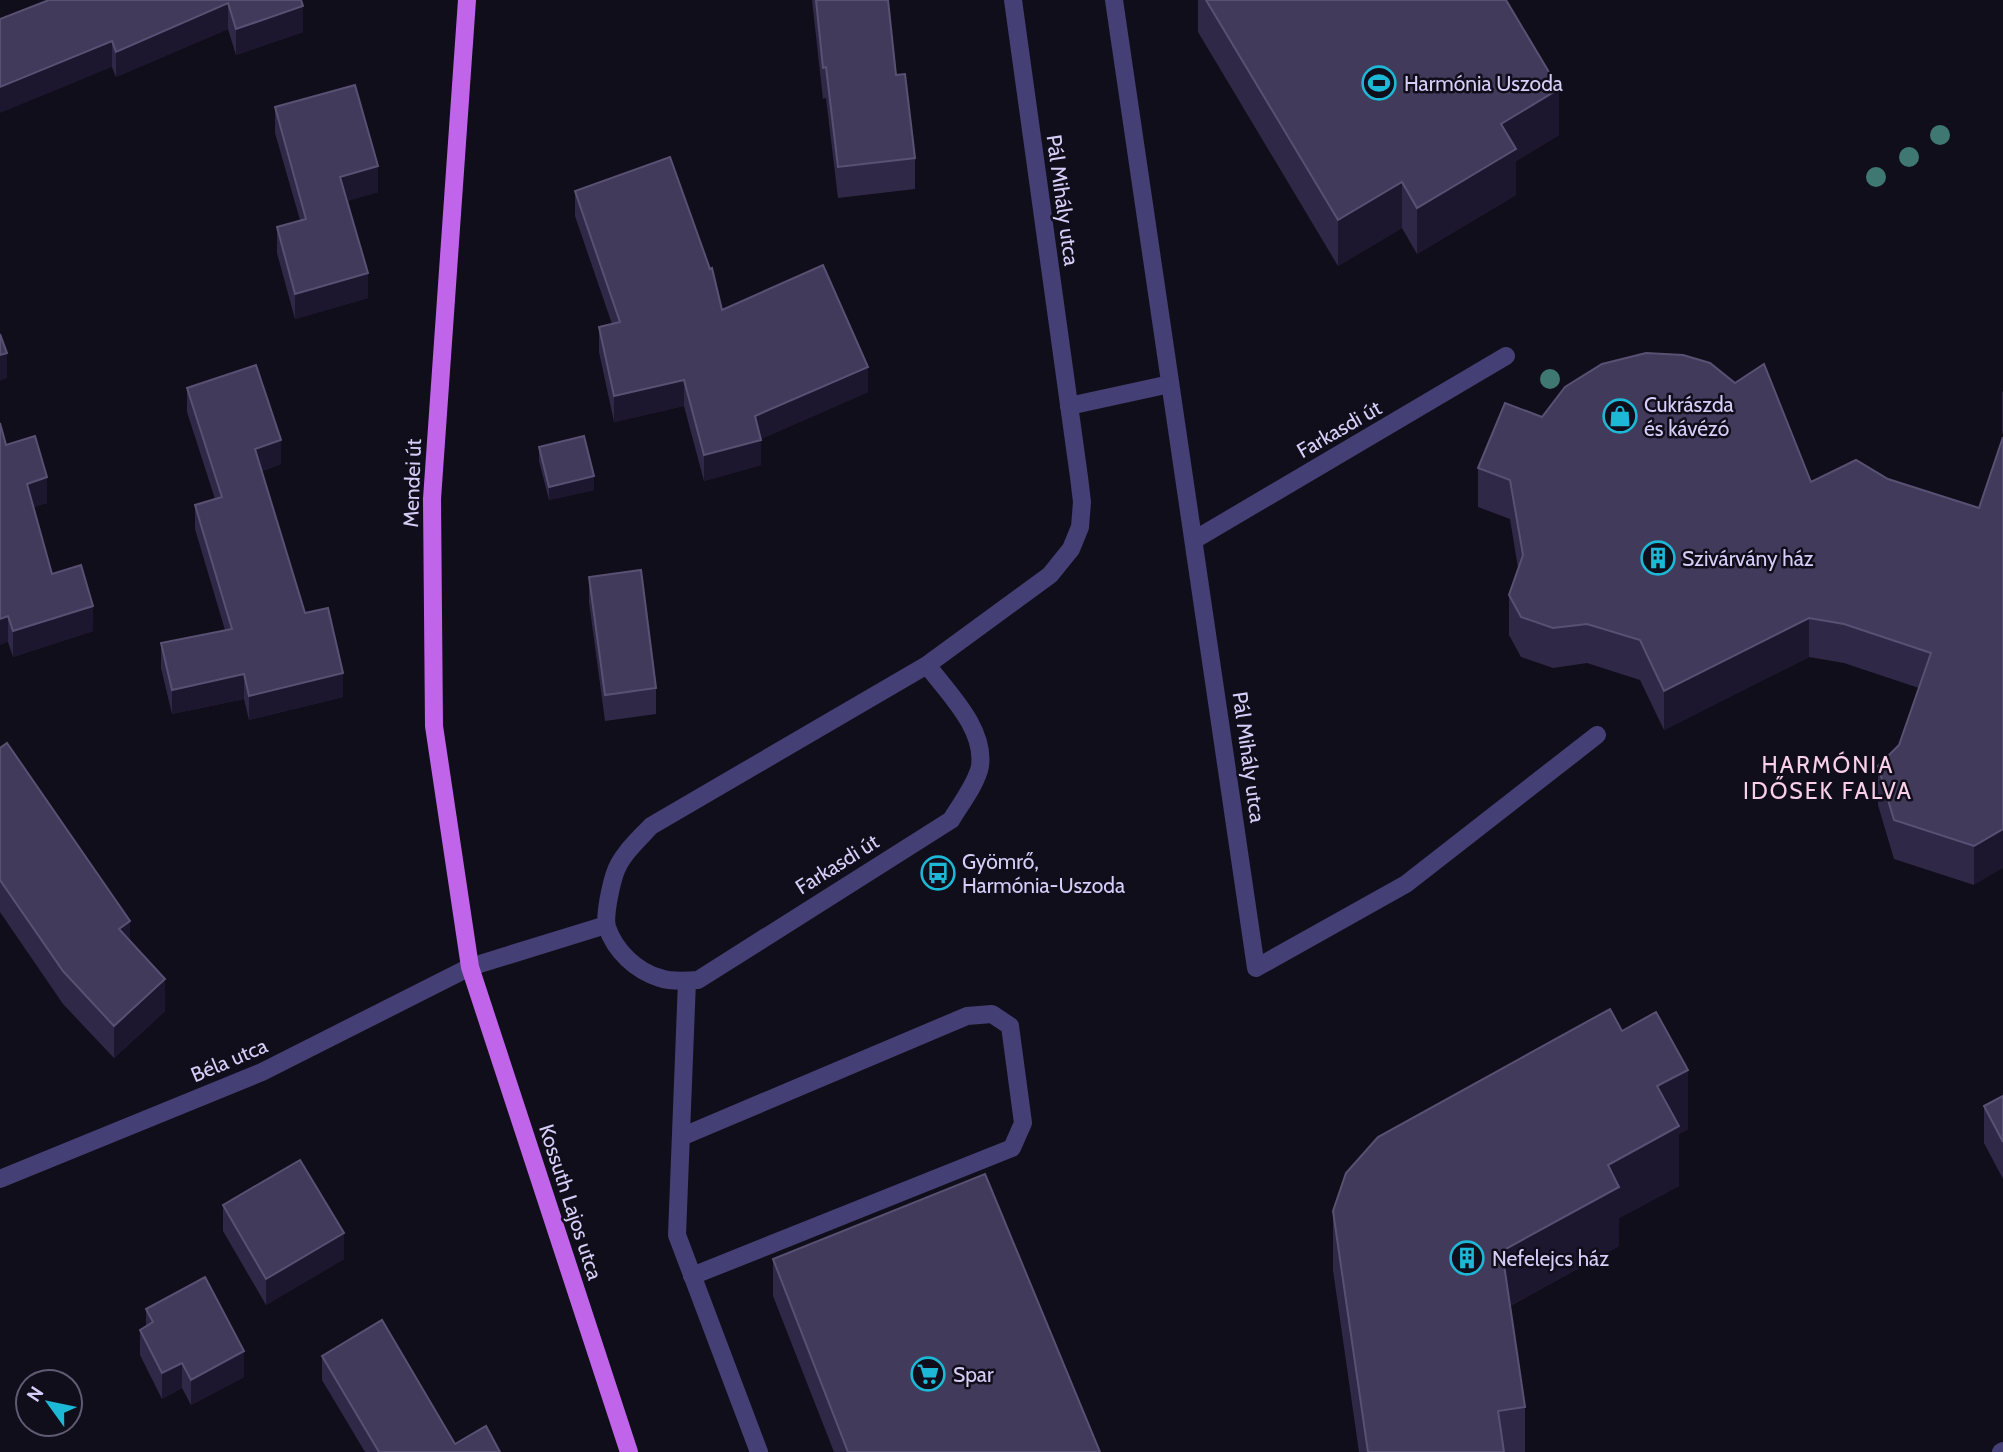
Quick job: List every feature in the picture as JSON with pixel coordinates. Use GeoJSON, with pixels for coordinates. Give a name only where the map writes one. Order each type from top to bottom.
{"type":"FeatureCollection","features":[{"type":"Feature","properties":{"kind":"main road","name":"Mendei út"},"geometry":{"type":"LineString","coordinates":[[467,0],[432,512],[434,726],[470,967]]}},
{"type":"Feature","properties":{"kind":"main road","name":"Kossuth Lajos utca"},"geometry":{"type":"LineString","coordinates":[[470,967],[629,1452]]}},
{"type":"Feature","properties":{"kind":"street","name":"Pál Mihály utca"},"geometry":{"type":"LineString","coordinates":[[926,666],[1050,575],[1071,550],[1080,527],[1082,502],[1013,0]]}},
{"type":"Feature","properties":{"kind":"street","name":"Pál Mihály utca"},"geometry":{"type":"LineString","coordinates":[[1114,0],[1256,968],[1406,884],[1597,735]]}},
{"type":"Feature","properties":{"kind":"street","name":"Farkasdi út"},"geometry":{"type":"LineString","coordinates":[[1194,540],[1506,356]]}},
{"type":"Feature","properties":{"kind":"street"},"geometry":{"type":"LineString","coordinates":[[1069,406],[1170,384]]}},
{"type":"Feature","properties":{"kind":"street"},"geometry":{"type":"LineString","coordinates":[[759,1452],[677,1235],[687,981],[661,979],[637,969],[619,950],[606,925],[610,895],[615,872],[631,848],[651,826],[926,666]]}},
{"type":"Feature","properties":{"kind":"street","name":"Farkasdi út"},"geometry":{"type":"LineString","coordinates":[[687,981],[698,980],[951,820],[980,767],[979,744],[968,720],[926,666]]}},
{"type":"Feature","properties":{"kind":"street"},"geometry":{"type":"LineString","coordinates":[[470,967],[606,925]]}},
{"type":"Feature","properties":{"kind":"street","name":"Béla utca"},"geometry":{"type":"LineString","coordinates":[[0,1179],[262,1072],[470,967]]}},
{"type":"Feature","properties":{"kind":"street"},"geometry":{"type":"LineString","coordinates":[[681,1138],[967,1016],[992,1014],[1010,1026],[1023,1123],[1012,1148],[692,1276]]}},
{"type":"Feature","properties":{"kind":"building"},"geometry":{"type":"Polygon","coordinates":[[[49,0],[301,0],[303,6],[236,29],[228,3],[116,52],[112,41],[0,87],[0,19],[49,0]]]}},
{"type":"Feature","properties":{"kind":"building"},"geometry":{"type":"Polygon","coordinates":[[[816,0],[888,0],[896,75],[905,74],[915,158],[838,167],[816,0]]]}},
{"type":"Feature","properties":{"kind":"building","name":"Harmónia Uszoda"},"geometry":{"type":"Polygon","coordinates":[[[1206,0],[1506,0],[1559,89],[1501,124],[1516,149],[1417,208],[1402,182],[1338,220],[1206,0]]]}},
{"type":"Feature","properties":{"kind":"building"},"geometry":{"type":"Polygon","coordinates":[[[355,85],[378,166],[340,177],[368,273],[295,294],[277,227],[306,219],[275,107],[355,85]]]}},
{"type":"Feature","properties":{"kind":"building"},"geometry":{"type":"Polygon","coordinates":[[[670,157],[710,269],[712,268],[722,310],[823,265],[868,367],[755,416],[761,440],[704,455],[684,380],[614,396],[599,327],[620,322],[575,191],[670,157]]]}},
{"type":"Feature","properties":{"kind":"building"},"geometry":{"type":"Polygon","coordinates":[[[0,334],[7,353],[0,355],[0,334]]]}},
{"type":"Feature","properties":{"kind":"building"},"geometry":{"type":"Polygon","coordinates":[[[1646,353],[1683,355],[1710,363],[1735,383],[1764,364],[1811,482],[1856,460],[1888,479],[1979,508],[2003,437],[2003,829],[1974,846],[1894,820],[1878,766],[1899,745],[1931,653],[1844,624],[1809,618],[1664,691],[1640,640],[1587,624],[1553,628],[1521,617],[1509,595],[1523,555],[1510,480],[1478,468],[1505,403],[1542,417],[1565,387],[1602,364],[1646,353]]]}},
{"type":"Feature","properties":{"kind":"building"},"geometry":{"type":"Polygon","coordinates":[[[256,365],[281,440],[255,449],[305,613],[328,608],[343,673],[249,696],[244,674],[172,690],[161,643],[232,629],[195,505],[222,497],[187,388],[256,365]]]}},
{"type":"Feature","properties":{"kind":"building"},"geometry":{"type":"Polygon","coordinates":[[[0,423],[6,445],[35,436],[47,477],[27,484],[52,574],[81,565],[93,606],[13,631],[8,616],[0,619],[0,423]]]}},
{"type":"Feature","properties":{"kind":"building"},"geometry":{"type":"Polygon","coordinates":[[[584,436],[594,476],[549,487],[539,447],[584,436]]]}},
{"type":"Feature","properties":{"kind":"building"},"geometry":{"type":"Polygon","coordinates":[[[641,570],[656,688],[605,695],[589,577],[641,570]]]}},
{"type":"Feature","properties":{"kind":"building"},"geometry":{"type":"Polygon","coordinates":[[[7,743],[130,921],[119,929],[165,979],[114,1026],[63,971],[0,880],[0,748],[7,743]]]}},
{"type":"Feature","properties":{"kind":"building","name":"Nefelejcs ház"},"geometry":{"type":"Polygon","coordinates":[[[1610,1009],[1622,1031],[1656,1012],[1688,1070],[1657,1086],[1679,1126],[1608,1165],[1619,1187],[1502,1251],[1525,1407],[1498,1411],[1504,1452],[1368,1452],[1333,1211],[1346,1173],[1378,1137],[1610,1009]]]}},
{"type":"Feature","properties":{"kind":"building"},"geometry":{"type":"Polygon","coordinates":[[[2003,1096],[2003,1142],[1984,1106],[2003,1096]]]}},
{"type":"Feature","properties":{"kind":"building"},"geometry":{"type":"Polygon","coordinates":[[[300,1160],[344,1233],[266,1279],[223,1205],[300,1160]]]}},
{"type":"Feature","properties":{"kind":"building","name":"Spar"},"geometry":{"type":"Polygon","coordinates":[[[985,1174],[1100,1452],[848,1452],[773,1259],[985,1174]]]}},
{"type":"Feature","properties":{"kind":"building"},"geometry":{"type":"Polygon","coordinates":[[[205,1277],[244,1351],[191,1380],[182,1363],[162,1373],[140,1330],[153,1322],[146,1309],[205,1277]]]}},
{"type":"Feature","properties":{"kind":"building"},"geometry":{"type":"Polygon","coordinates":[[[382,1320],[455,1444],[486,1426],[500,1452],[379,1452],[322,1356],[382,1320]]]}},
{"type":"Feature","properties":{"kind":"place","name":"Harmónia Uszoda"},"geometry":{"type":"Point","coordinates":[1379,83]}},
{"type":"Feature","properties":{"kind":"place","name":"Cukrászda és kávézó"},"geometry":{"type":"Point","coordinates":[1620,416]}},
{"type":"Feature","properties":{"kind":"place","name":"Szivárvány ház"},"geometry":{"type":"Point","coordinates":[1658,558]}},
{"type":"Feature","properties":{"kind":"place","name":"Gyömrő, Harmónia-Uszoda"},"geometry":{"type":"Point","coordinates":[938,873]}},
{"type":"Feature","properties":{"kind":"place","name":"Nefelejcs ház"},"geometry":{"type":"Point","coordinates":[1467,1258]}},
{"type":"Feature","properties":{"kind":"place","name":"Spar"},"geometry":{"type":"Point","coordinates":[928,1374]}},
{"type":"Feature","properties":{"kind":"district","name":"HARMÓNIA IDŐSEK FALVA"},"geometry":{"type":"Point","coordinates":[1828,778]}}]}
